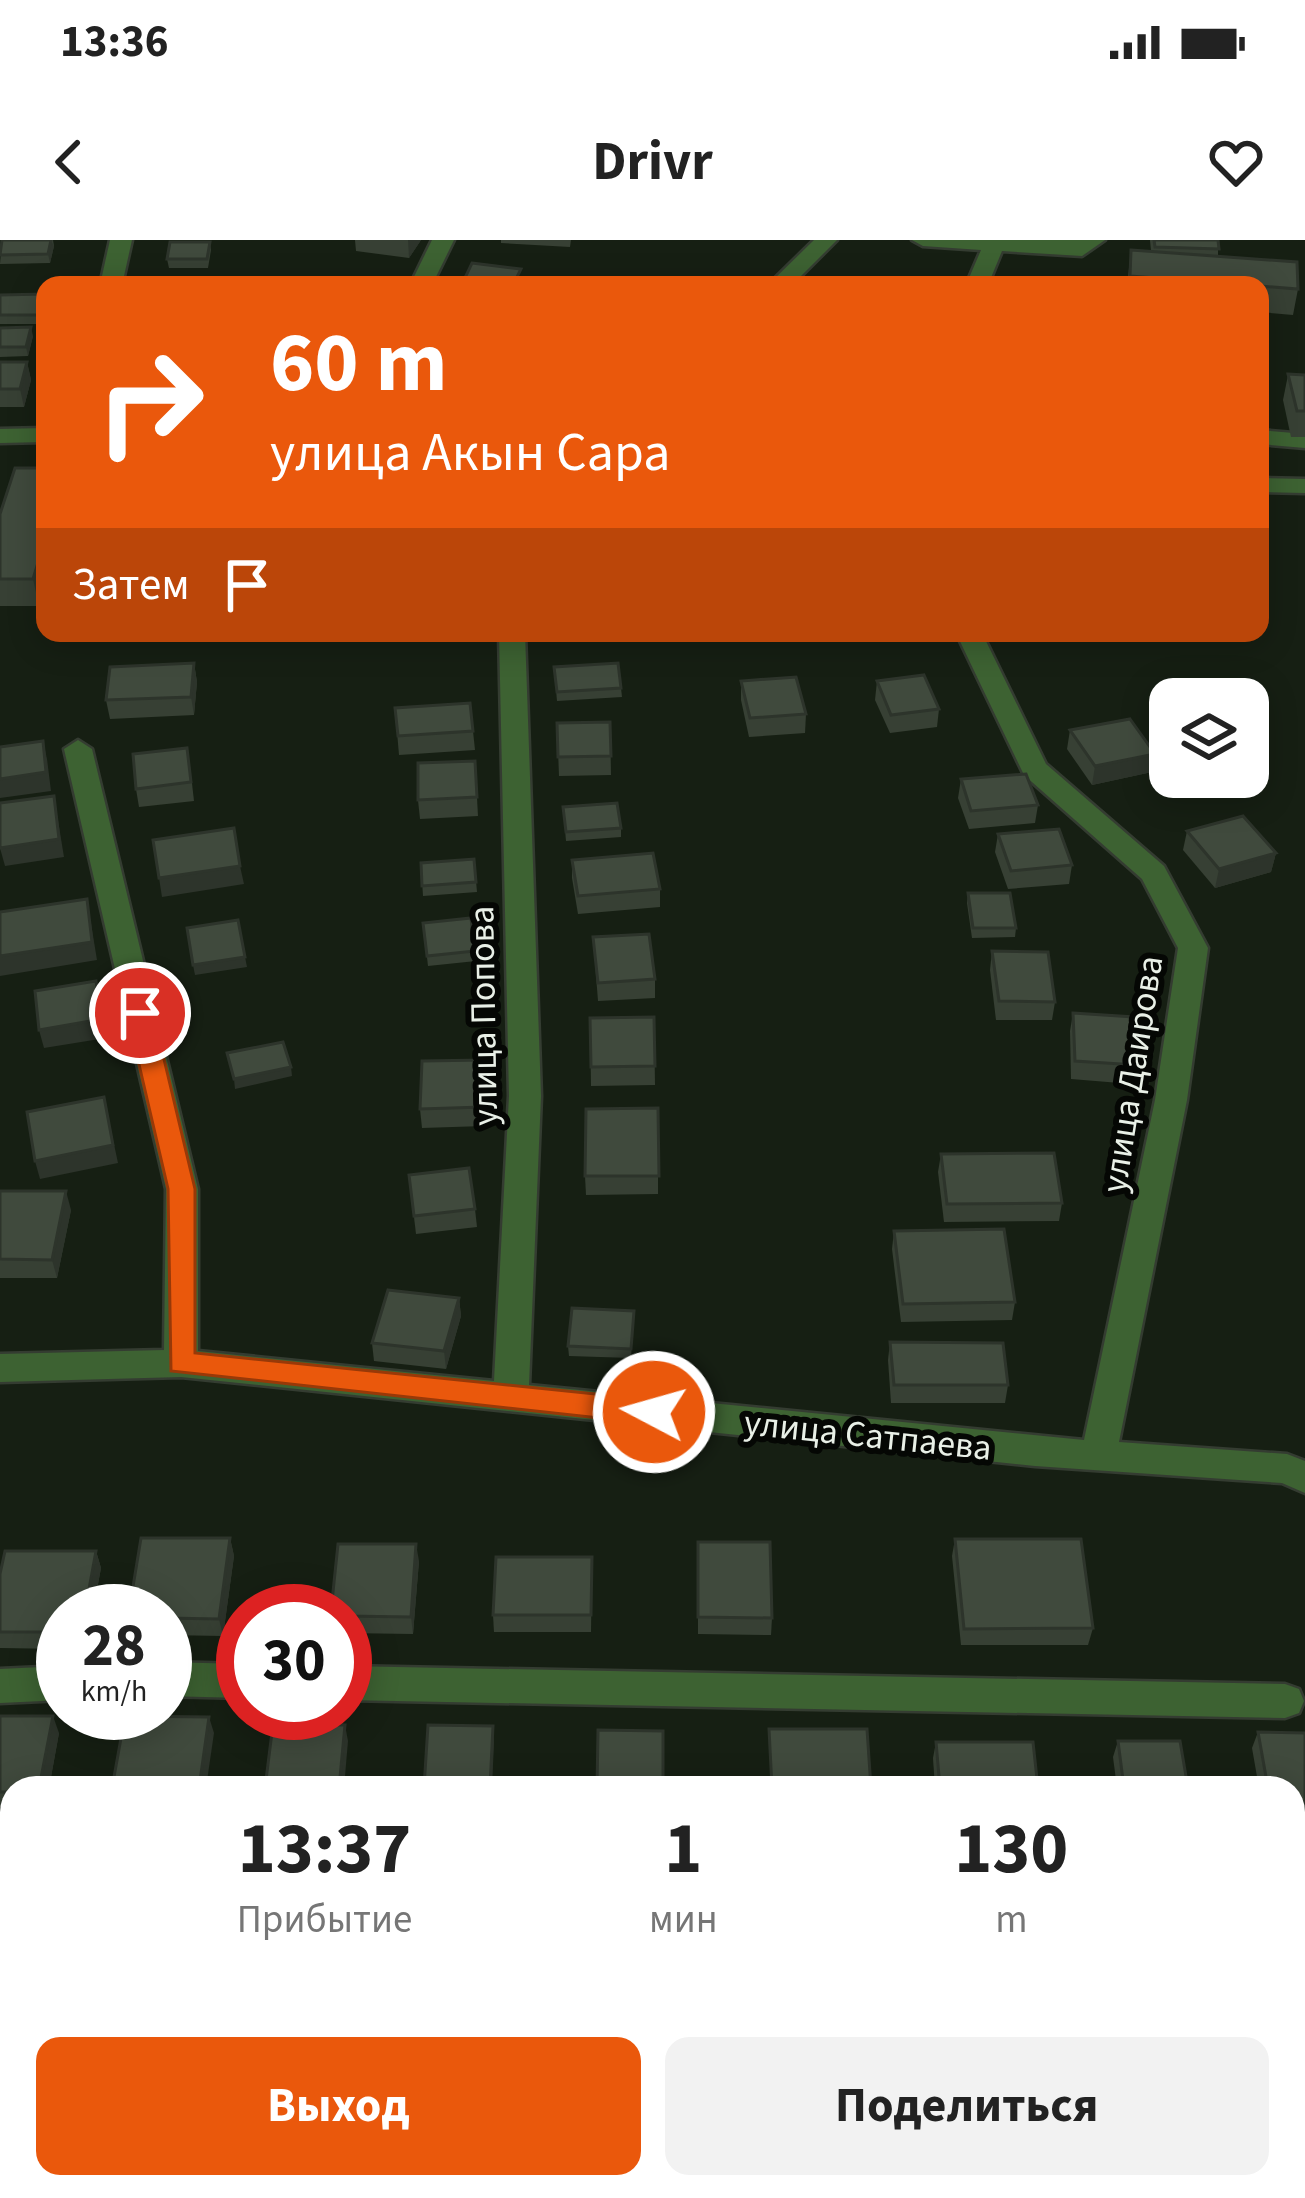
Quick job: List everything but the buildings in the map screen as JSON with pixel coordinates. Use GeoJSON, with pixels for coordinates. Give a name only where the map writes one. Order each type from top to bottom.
{"type":"FeatureCollection","features":[{"type":"Feature","properties":{"kind":"street"},"geometry":{"type":"LineString","coordinates":[[113,276],[121,240]]}},
{"type":"Feature","properties":{"kind":"street"},"geometry":{"type":"LineString","coordinates":[[425,276],[443,240]]}},
{"type":"Feature","properties":{"kind":"street"},"geometry":{"type":"LineString","coordinates":[[788,276],[826,240]]}},
{"type":"Feature","properties":{"kind":"street"},"geometry":{"type":"LineString","coordinates":[[923,240],[1082,250],[1094,240]]}},
{"type":"Feature","properties":{"kind":"street"},"geometry":{"type":"LineString","coordinates":[[981,276],[993,248]]}},
{"type":"Feature","properties":{"kind":"street"},"geometry":{"type":"LineString","coordinates":[[0,436],[36,435]]}},
{"type":"Feature","properties":{"kind":"street"},"geometry":{"type":"LineString","coordinates":[[1269,438],[1305,441]]}},
{"type":"Feature","properties":{"kind":"street"},"geometry":{"type":"LineString","coordinates":[[1269,485],[1305,486]]}},
{"type":"Feature","properties":{"kind":"street","name":"улица Попова"},"geometry":{"type":"LineString","coordinates":[[511,1397],[525,1096],[512,642]]}},
{"type":"Feature","properties":{"kind":"street","name":"улица Даирова"},"geometry":{"type":"LineString","coordinates":[[974,642],[1034,769],[1154,873],[1192,948],[1171,1100],[1098,1456]]}},
{"type":"Feature","properties":{"kind":"street"},"geometry":{"type":"LineString","coordinates":[[78,749],[182,1189],[181,1363]]}},
{"type":"Feature","properties":{"kind":"street","name":"улица Сатпаева"},"geometry":{"type":"LineString","coordinates":[[0,1368],[181,1363],[1098,1456],[1287,1469],[1305,1478]]}},
{"type":"Feature","properties":{"kind":"street"},"geometry":{"type":"LineString","coordinates":[[0,1686],[36,1684]]}},
{"type":"Feature","properties":{"kind":"street"},"geometry":{"type":"LineString","coordinates":[[372,1684],[1286,1701]]}},
{"type":"Feature","properties":{"kind":"route"},"geometry":{"type":"LineString","coordinates":[[140,1013],[182,1189],[181,1363],[654,1412]]}}]}
